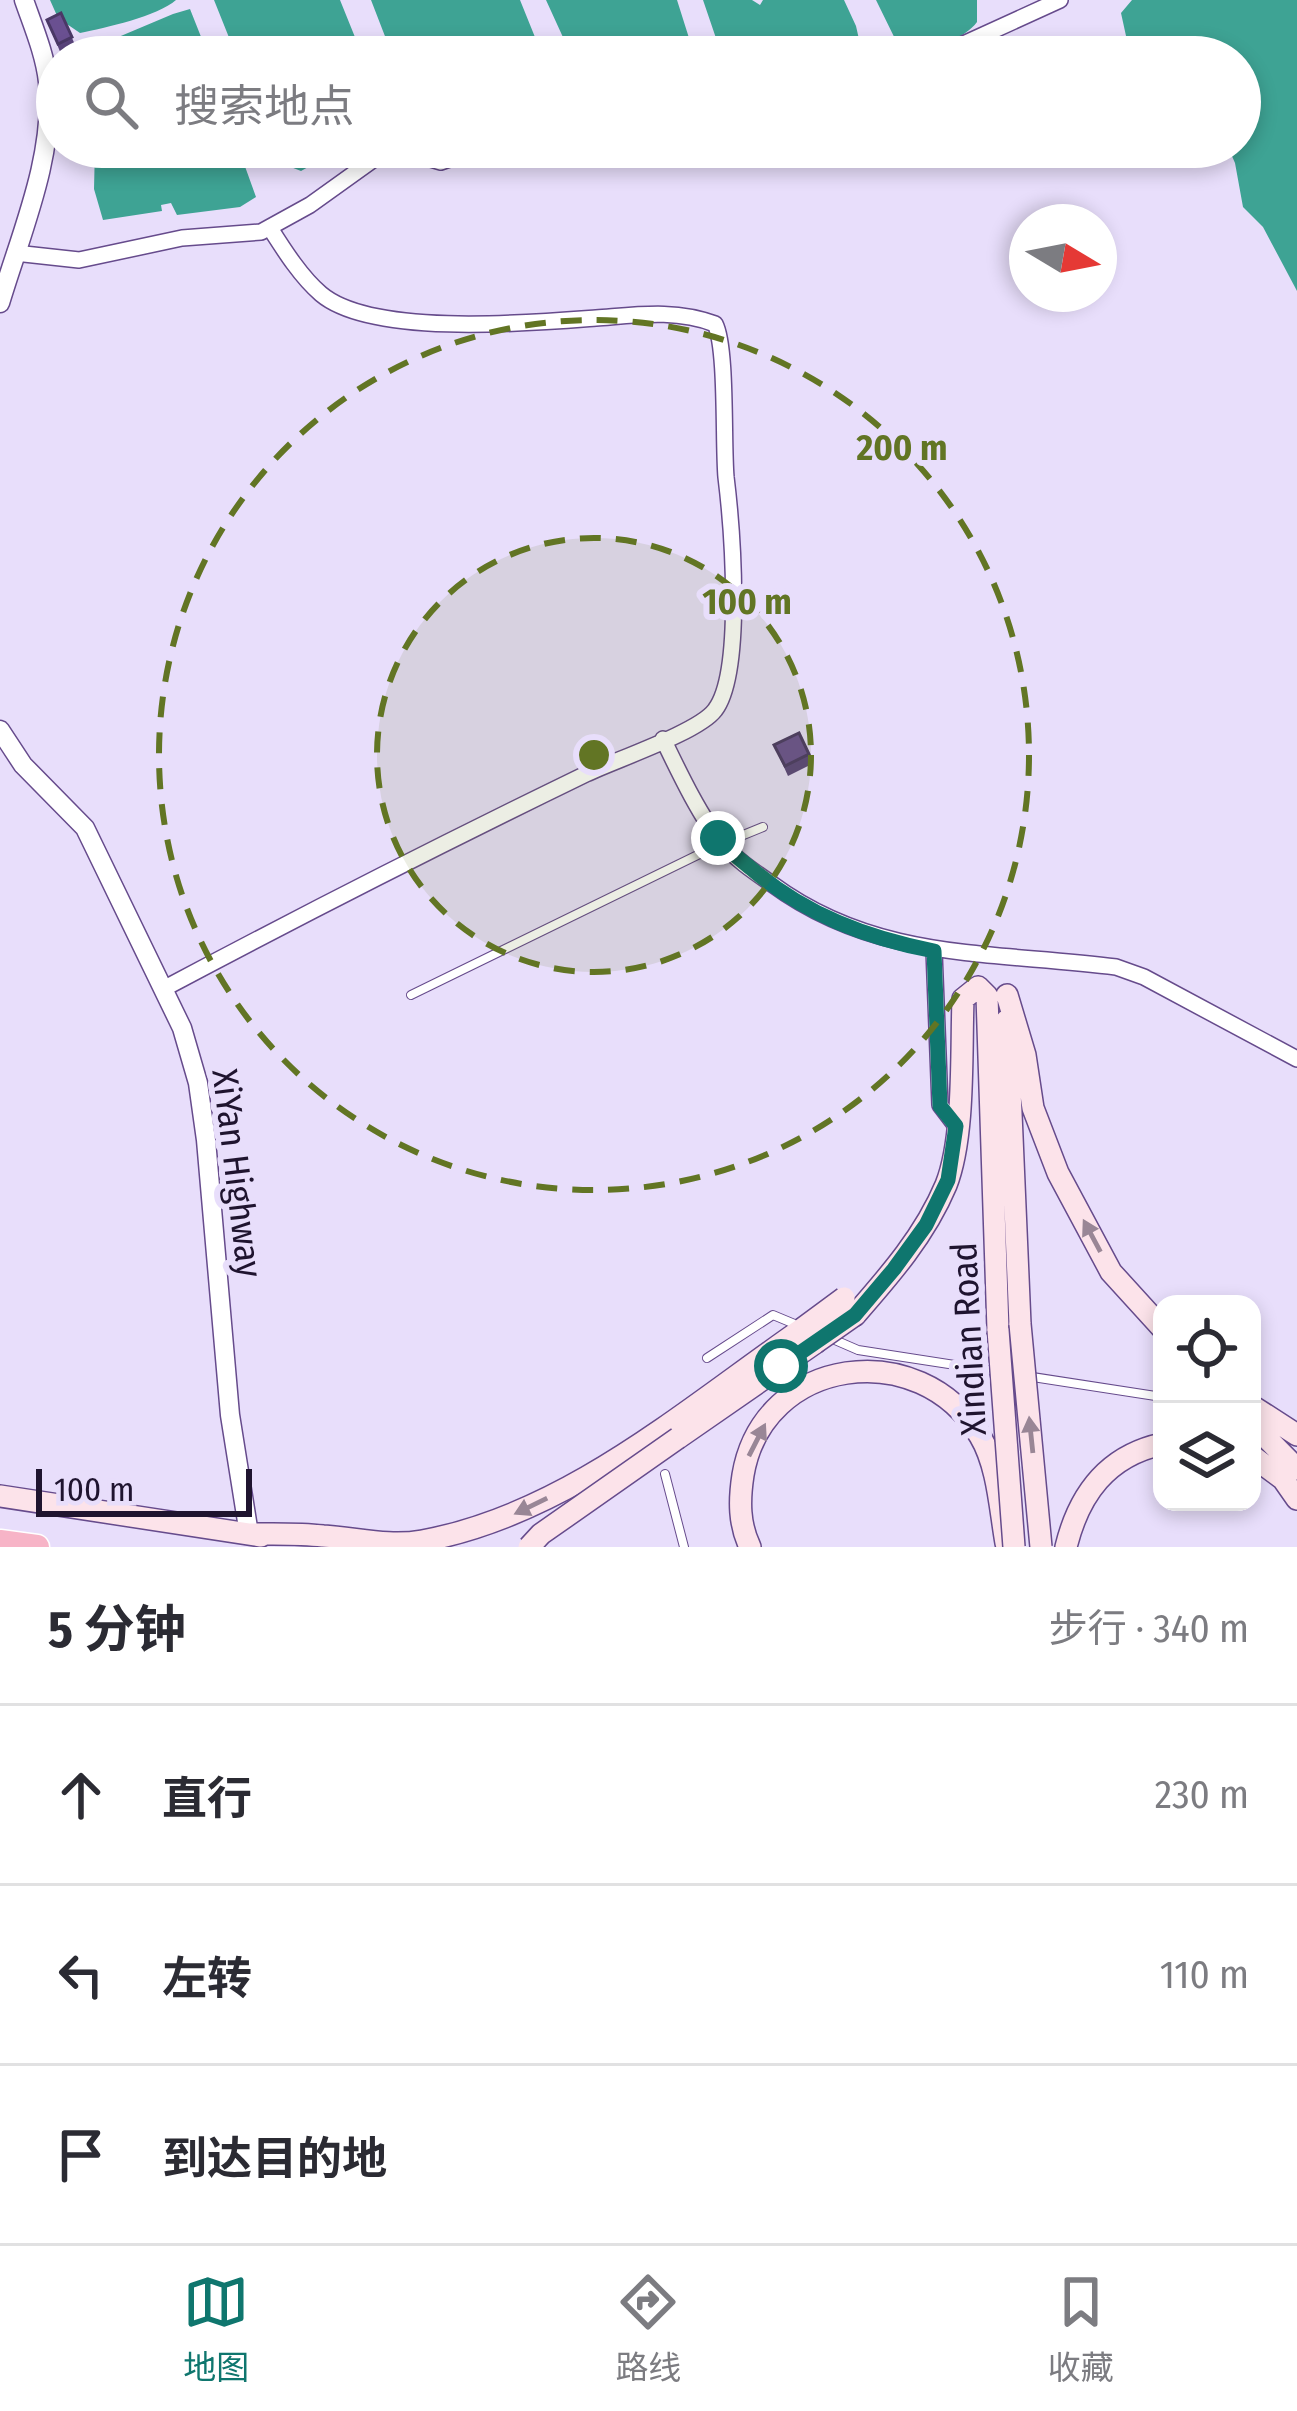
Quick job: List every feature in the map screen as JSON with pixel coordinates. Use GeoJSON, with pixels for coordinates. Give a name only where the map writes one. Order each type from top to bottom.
{"type":"FeatureCollection","features":[{"type":"Feature","properties":{"kind":"highway"},"geometry":{"type":"LineString","coordinates":[[0,1542],[37,1547]]}},
{"type":"Feature","properties":{"kind":"main road"},"geometry":{"type":"LineString","coordinates":[[529,1547],[894,1269],[926,1225],[948,1180],[963,999],[978,988]]}},
{"type":"Feature","properties":{"kind":"main road","name":"Xindian Road"},"geometry":{"type":"LineString","coordinates":[[978,988],[987,996],[1009,1327],[1041,1547]]}},
{"type":"Feature","properties":{"kind":"main road"},"geometry":{"type":"LineString","coordinates":[[1007,995],[1025,1055],[1033,1108],[1058,1173],[1111,1272],[1153,1318]]}},
{"type":"Feature","properties":{"kind":"main road","name":"Xindian Road"},"geometry":{"type":"LineString","coordinates":[[1007,995],[1010,1547]]}},
{"type":"Feature","properties":{"kind":"main road"},"geometry":{"type":"LineString","coordinates":[[250,1534],[323,1535],[376,1544],[420,1541],[497,1522],[575,1484],[809,1336]]}},
{"type":"Feature","properties":{"kind":"main road"},"geometry":{"type":"LineString","coordinates":[[750,1547],[739,1500],[745,1466],[758,1435],[778,1406],[814,1382],[841,1372],[891,1372],[914,1379],[937,1389],[960,1411],[980,1436],[993,1470],[1010,1547]]}},
{"type":"Feature","properties":{"kind":"main road"},"geometry":{"type":"LineString","coordinates":[[1261,1412],[1297,1435]]}},
{"type":"Feature","properties":{"kind":"main road"},"geometry":{"type":"LineString","coordinates":[[1261,1432],[1297,1469]]}},
{"type":"Feature","properties":{"kind":"main road"},"geometry":{"type":"LineString","coordinates":[[1066,1547],[1091,1486],[1111,1465],[1153,1446]]}},
{"type":"Feature","properties":{"kind":"main road"},"geometry":{"type":"LineString","coordinates":[[1261,1463],[1283,1479],[1297,1499]]}},
{"type":"Feature","properties":{"kind":"main road"},"geometry":{"type":"LineString","coordinates":[[0,1496],[314,1547]]}},
{"type":"Feature","properties":{"kind":"street"},"geometry":{"type":"LineString","coordinates":[[24,0],[36,37]]}},
{"type":"Feature","properties":{"kind":"street"},"geometry":{"type":"LineString","coordinates":[[981,36],[1060,0]]}},
{"type":"Feature","properties":{"kind":"street"},"geometry":{"type":"LineString","coordinates":[[0,303],[37,168]]}},
{"type":"Feature","properties":{"kind":"street"},"geometry":{"type":"LineString","coordinates":[[15,253],[79,260],[182,238],[261,232],[310,205],[361,168]]}},
{"type":"Feature","properties":{"kind":"street"},"geometry":{"type":"LineString","coordinates":[[165,988],[293,920],[690,729],[717,708],[727,680],[733,549],[721,406],[722,344],[715,324],[693,315],[661,313],[519,324],[409,322],[338,305],[321,295],[270,228]]}},
{"type":"Feature","properties":{"kind":"street","name":"XiYan Highway"},"geometry":{"type":"LineString","coordinates":[[0,730],[22,765],[85,828],[182,1028],[198,1083],[230,1415],[250,1534]]}},
{"type":"Feature","properties":{"kind":"street"},"geometry":{"type":"LineString","coordinates":[[663,739],[723,844],[795,902],[838,924],[934,951],[1116,968],[1144,976],[1297,1059]]}},
{"type":"Feature","properties":{"kind":"street"},"geometry":{"type":"LineString","coordinates":[[934,951],[940,1106],[956,1126]]}},
{"type":"Feature","properties":{"kind":"street"},"geometry":{"type":"LineString","coordinates":[[978,988],[998,984],[1007,995]]}},
{"type":"Feature","properties":{"kind":"lane"},"geometry":{"type":"LineString","coordinates":[[411,995],[763,827]]}},
{"type":"Feature","properties":{"kind":"lane"},"geometry":{"type":"LineString","coordinates":[[707,1358],[773,1315],[858,1350],[1153,1396]]}},
{"type":"Feature","properties":{"kind":"lane"},"geometry":{"type":"LineString","coordinates":[[665,1474],[684,1547]]}},
{"type":"Feature","properties":{"kind":"shaded area"},"geometry":{"type":"Polygon","coordinates":[[[50,0],[176,0],[144,16],[80,33],[58,18],[50,0]]]}},
{"type":"Feature","properties":{"kind":"shaded area"},"geometry":{"type":"Polygon","coordinates":[[[214,0],[340,0],[355,36],[228,36],[214,0]]]}},
{"type":"Feature","properties":{"kind":"shaded area"},"geometry":{"type":"Polygon","coordinates":[[[371,0],[520,0],[535,36],[385,36],[371,0]]]}},
{"type":"Feature","properties":{"kind":"shaded area"},"geometry":{"type":"Polygon","coordinates":[[[546,0],[677,0],[688,36],[562,36],[546,0]]]}},
{"type":"Feature","properties":{"kind":"shaded area"},"geometry":{"type":"Polygon","coordinates":[[[703,0],[752,0],[760,5],[763,0],[844,0],[858,36],[715,36],[703,0]]]}},
{"type":"Feature","properties":{"kind":"shaded area"},"geometry":{"type":"Polygon","coordinates":[[[876,0],[977,0],[977,22],[961,36],[894,36],[876,0]]]}},
{"type":"Feature","properties":{"kind":"shaded area"},"geometry":{"type":"Polygon","coordinates":[[[1132,0],[1297,0],[1297,291],[1263,227],[1243,207],[1236,168],[1261,168],[1261,36],[1126,36],[1121,13],[1132,0]]]}},
{"type":"Feature","properties":{"kind":"shaded area"},"geometry":{"type":"Polygon","coordinates":[[[190,9],[201,36],[121,36],[190,9]]]}},
{"type":"Feature","properties":{"kind":"shaded area"},"geometry":{"type":"Polygon","coordinates":[[[94,168],[246,168],[256,197],[240,207],[177,215],[171,203],[161,205],[162,211],[103,220],[94,189],[94,168]]]}},
{"type":"Feature","properties":{"kind":"building"},"geometry":{"type":"Polygon","coordinates":[[[61,13],[72,36],[54,36],[47,20],[61,13]]]}},
{"type":"Feature","properties":{"kind":"building"},"geometry":{"type":"Polygon","coordinates":[[[799,733],[809,754],[785,766],[774,745],[799,733]]]}},
{"type":"Feature","properties":{"kind":"route"},"geometry":{"type":"LineString","coordinates":[[718,838],[795,902],[879,939],[934,951],[940,1106],[956,1126],[948,1180],[926,1225],[894,1269],[855,1315],[781,1366]]}}]}
